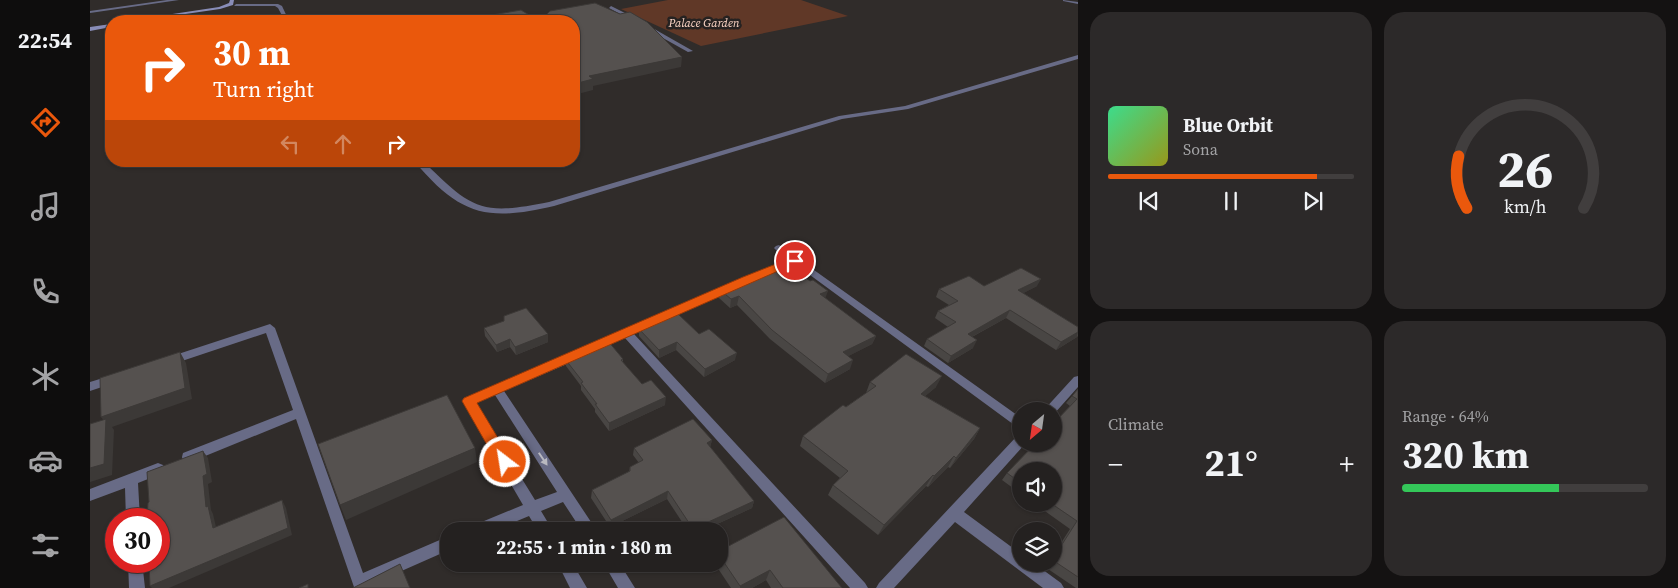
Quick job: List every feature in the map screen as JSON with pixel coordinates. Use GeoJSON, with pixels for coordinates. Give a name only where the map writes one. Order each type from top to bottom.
{"type":"FeatureCollection","features":[{"type":"Feature","properties":{"kind":"street"},"geometry":{"type":"LineString","coordinates":[[90,12],[177,0]]}},
{"type":"Feature","properties":{"kind":"street"},"geometry":{"type":"LineString","coordinates":[[170,15],[220,8],[231,4],[232,0]]}},
{"type":"Feature","properties":{"kind":"street"},"geometry":{"type":"LineString","coordinates":[[1065,0],[1078,3]]}},
{"type":"Feature","properties":{"kind":"street"},"geometry":{"type":"LineString","coordinates":[[188,15],[209,12],[238,2],[276,5],[280,7],[285,15]]}},
{"type":"Feature","properties":{"kind":"street"},"geometry":{"type":"LineString","coordinates":[[612,6],[690,51]]}},
{"type":"Feature","properties":{"kind":"street"},"geometry":{"type":"LineString","coordinates":[[90,28],[105,26]]}},
{"type":"Feature","properties":{"kind":"street"},"geometry":{"type":"LineString","coordinates":[[424,167],[466,205],[490,212],[515,212],[551,204],[840,117],[906,108],[1078,57]]}},
{"type":"Feature","properties":{"kind":"street"},"geometry":{"type":"LineString","coordinates":[[779,248],[1012,418]]}},
{"type":"Feature","properties":{"kind":"street"},"geometry":{"type":"LineString","coordinates":[[764,273],[795,261]]}},
{"type":"Feature","properties":{"kind":"street"},"geometry":{"type":"LineString","coordinates":[[541,522],[468,401],[746,280]]}},
{"type":"Feature","properties":{"kind":"street"},"geometry":{"type":"LineString","coordinates":[[159,364],[270,328],[358,582],[440,547]]}},
{"type":"Feature","properties":{"kind":"street"},"geometry":{"type":"LineString","coordinates":[[627,333],[860,588]]}},
{"type":"Feature","properties":{"kind":"street"},"geometry":{"type":"LineString","coordinates":[[90,387],[125,376]]}},
{"type":"Feature","properties":{"kind":"street"},"geometry":{"type":"LineString","coordinates":[[1057,402],[1078,380]]}},
{"type":"Feature","properties":{"kind":"street"},"geometry":{"type":"LineString","coordinates":[[497,389],[584,522]]}},
{"type":"Feature","properties":{"kind":"street"},"geometry":{"type":"LineString","coordinates":[[90,495],[300,412]]}},
{"type":"Feature","properties":{"kind":"street"},"geometry":{"type":"LineString","coordinates":[[884,588],[1012,450]]}},
{"type":"Feature","properties":{"kind":"street"},"geometry":{"type":"LineString","coordinates":[[131,480],[132,508]]}},
{"type":"Feature","properties":{"kind":"street"},"geometry":{"type":"LineString","coordinates":[[499,522],[566,494]]}},
{"type":"Feature","properties":{"kind":"street"},"geometry":{"type":"LineString","coordinates":[[954,513],[1012,556]]}},
{"type":"Feature","properties":{"kind":"street"},"geometry":{"type":"LineString","coordinates":[[570,572],[579,588]]}},
{"type":"Feature","properties":{"kind":"street"},"geometry":{"type":"LineString","coordinates":[[616,572],[627,588]]}},
{"type":"Feature","properties":{"kind":"street"},"geometry":{"type":"LineString","coordinates":[[1034,572],[1056,588]]}},
{"type":"Feature","properties":{"kind":"street"},"geometry":{"type":"LineString","coordinates":[[136,573],[137,588]]}},
{"type":"Feature","properties":{"kind":"green space","name":"Palace Garden"},"geometry":{"type":"Polygon","coordinates":[[[668,0],[801,0],[848,16],[701,46],[621,9],[668,0]]]}},
{"type":"Feature","properties":{"kind":"building"},"geometry":{"type":"Polygon","coordinates":[[[595,3],[620,14],[630,12],[647,22],[682,57],[589,76],[593,79],[580,82],[580,15],[546,15],[550,11],[595,3]]]}},
{"type":"Feature","properties":{"kind":"building"},"geometry":{"type":"Polygon","coordinates":[[[521,10],[529,15],[492,15],[521,10]]]}},
{"type":"Feature","properties":{"kind":"building"},"geometry":{"type":"Polygon","coordinates":[[[785,263],[828,291],[820,294],[876,336],[843,352],[853,360],[828,374],[772,330],[739,296],[731,299],[720,290],[785,263]]]}},
{"type":"Feature","properties":{"kind":"building"},"geometry":{"type":"Polygon","coordinates":[[[1021,268],[1041,279],[1018,290],[1078,327],[1078,332],[1061,342],[1010,310],[968,334],[977,340],[951,356],[927,339],[956,322],[938,311],[958,301],[939,289],[969,276],[984,286],[1021,268]]]}},
{"type":"Feature","properties":{"kind":"building"},"geometry":{"type":"Polygon","coordinates":[[[526,308],[548,334],[515,347],[510,339],[496,345],[484,328],[504,321],[504,316],[526,308]]]}},
{"type":"Feature","properties":{"kind":"building"},"geometry":{"type":"Polygon","coordinates":[[[676,312],[699,334],[709,329],[737,353],[705,369],[677,342],[659,350],[639,329],[676,312]]]}},
{"type":"Feature","properties":{"kind":"building"},"geometry":{"type":"Polygon","coordinates":[[[608,341],[623,359],[621,360],[642,384],[651,380],[666,397],[609,423],[581,383],[583,382],[565,359],[608,341]]]}},
{"type":"Feature","properties":{"kind":"building"},"geometry":{"type":"Polygon","coordinates":[[[180,352],[185,388],[101,417],[100,378],[180,352]]]}},
{"type":"Feature","properties":{"kind":"building"},"geometry":{"type":"Polygon","coordinates":[[[906,354],[942,376],[921,394],[980,428],[956,458],[954,456],[933,475],[884,525],[833,485],[848,471],[803,436],[843,405],[846,407],[876,386],[870,382],[906,354]]]}},
{"type":"Feature","properties":{"kind":"building"},"geometry":{"type":"Polygon","coordinates":[[[1078,389],[1078,577],[1062,566],[1062,544],[1077,521],[1062,511],[1062,462],[1018,462],[1027,452],[1062,452],[1062,415],[1077,399],[1072,396],[1078,389]]]}},
{"type":"Feature","properties":{"kind":"building"},"geometry":{"type":"Polygon","coordinates":[[[447,395],[475,448],[340,505],[318,444],[447,395]]]}},
{"type":"Feature","properties":{"kind":"building"},"geometry":{"type":"Polygon","coordinates":[[[106,419],[104,464],[90,468],[90,424],[106,419]]]}},
{"type":"Feature","properties":{"kind":"building"},"geometry":{"type":"Polygon","coordinates":[[[693,419],[712,440],[707,443],[754,501],[708,522],[688,522],[668,491],[611,520],[592,490],[630,471],[630,467],[643,460],[634,448],[693,419]]]}},
{"type":"Feature","properties":{"kind":"building"},"geometry":{"type":"Polygon","coordinates":[[[203,451],[207,474],[203,476],[206,507],[208,506],[213,528],[282,500],[288,528],[150,586],[149,573],[170,573],[170,508],[148,508],[147,472],[203,451]]]}},
{"type":"Feature","properties":{"kind":"building"},"geometry":{"type":"Polygon","coordinates":[[[1012,468],[1012,477],[1007,473],[1012,468]]]}},
{"type":"Feature","properties":{"kind":"building"},"geometry":{"type":"Polygon","coordinates":[[[784,517],[842,588],[783,588],[770,570],[740,586],[728,568],[728,546],[784,517]]]}},
{"type":"Feature","properties":{"kind":"building"},"geometry":{"type":"Polygon","coordinates":[[[400,564],[410,588],[353,588],[400,564]]]}},
{"type":"Feature","properties":{"kind":"building"},"geometry":{"type":"Polygon","coordinates":[[[308,584],[308,588],[299,588],[308,584]]]}},
{"type":"Feature","properties":{"kind":"route"},"geometry":{"type":"LineString","coordinates":[[505,462],[468,401],[746,280],[795,261]]}}]}
